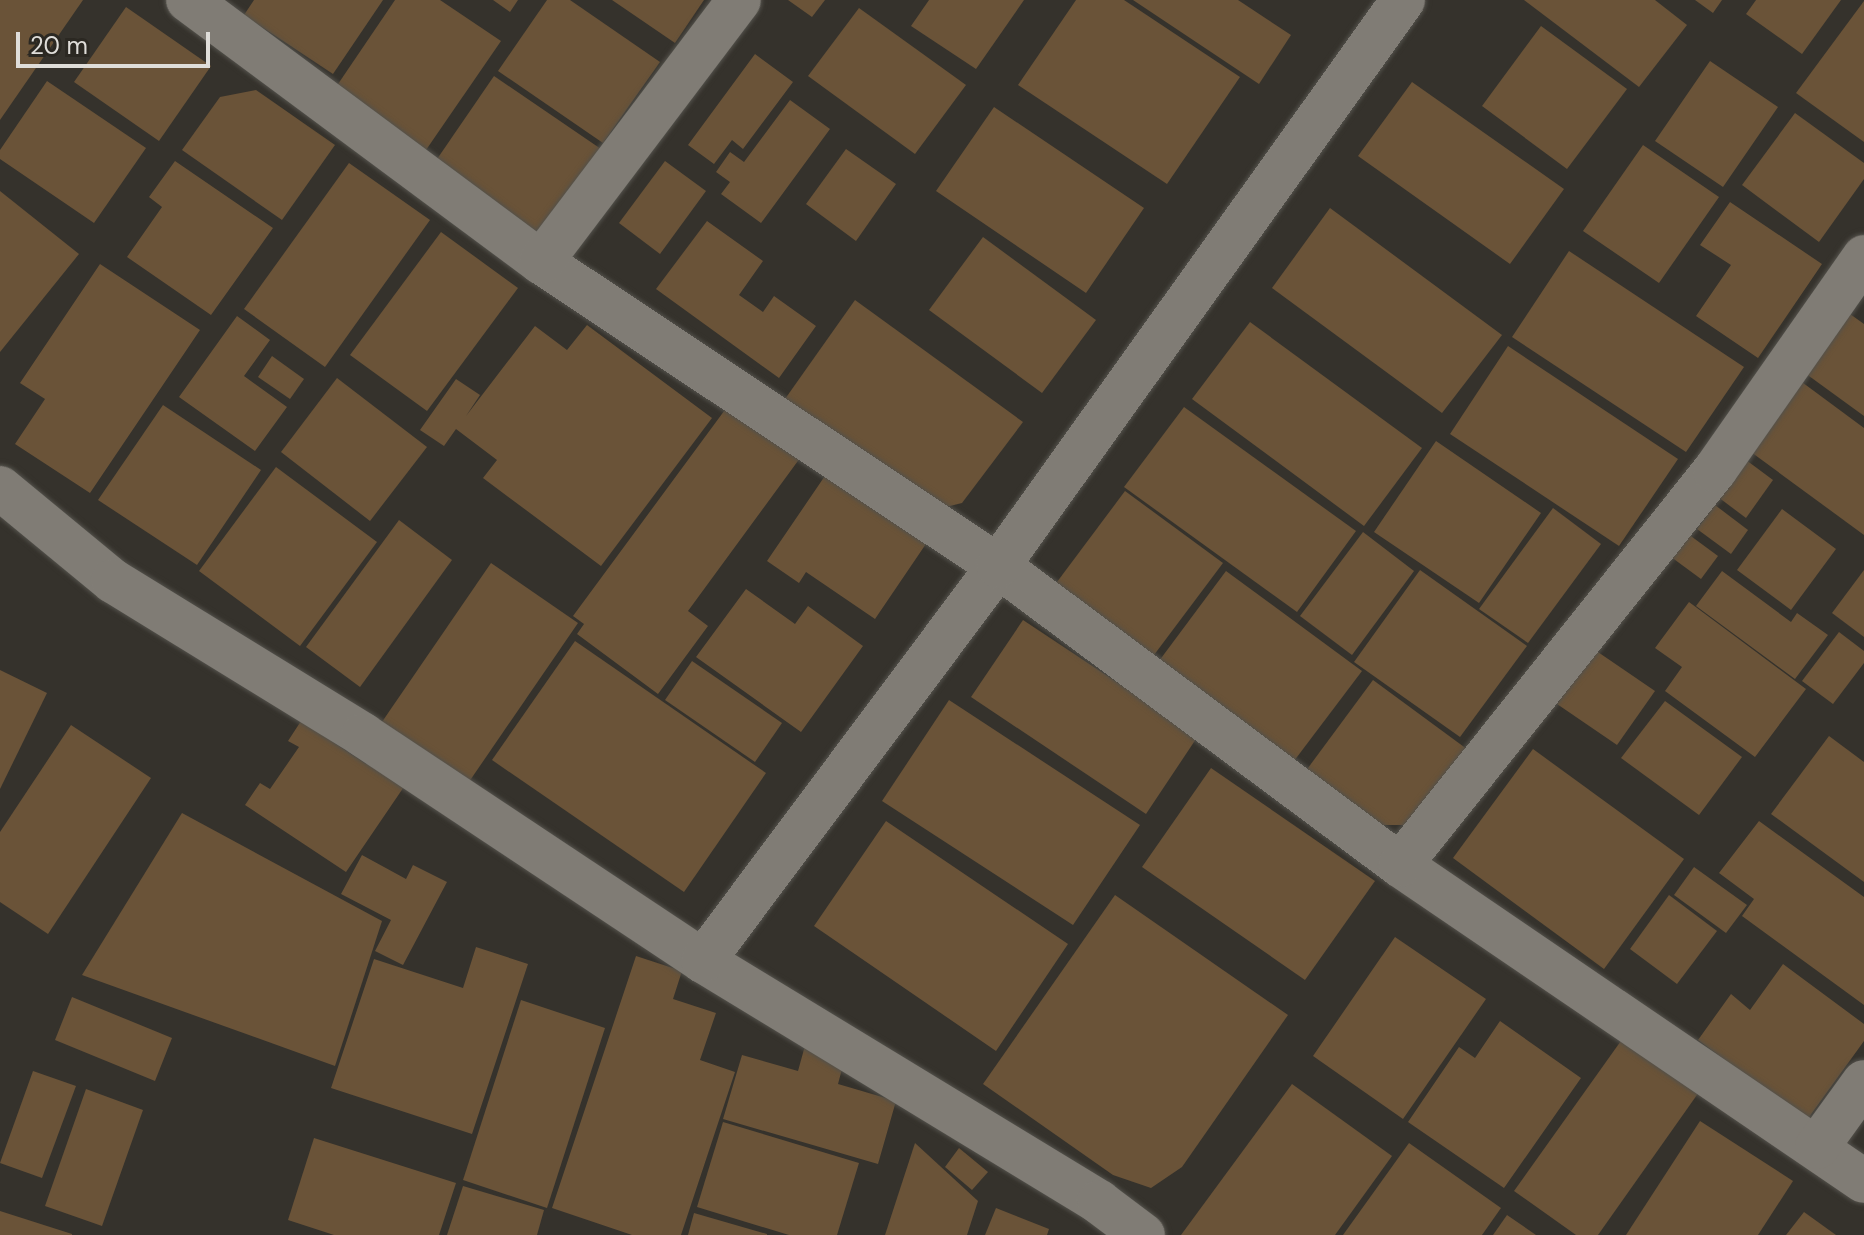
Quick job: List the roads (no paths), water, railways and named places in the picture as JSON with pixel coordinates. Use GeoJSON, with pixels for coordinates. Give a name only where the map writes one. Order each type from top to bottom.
{"type":"FeatureCollection","features":[{"type":"Feature","properties":{"kind":"street"},"geometry":{"type":"LineString","coordinates":[[188,0],[541,262],[998,566],[1400,865],[1864,1181]]}},
{"type":"Feature","properties":{"kind":"street"},"geometry":{"type":"LineString","coordinates":[[541,262],[739,0]]}},
{"type":"Feature","properties":{"kind":"street"},"geometry":{"type":"LineString","coordinates":[[703,961],[998,566],[1403,0]]}},
{"type":"Feature","properties":{"kind":"street"},"geometry":{"type":"LineString","coordinates":[[1400,865],[1715,470],[1864,257]]}},
{"type":"Feature","properties":{"kind":"street"},"geometry":{"type":"LineString","coordinates":[[0,488],[113,581],[363,735],[703,961],[1099,1202],[1143,1235]]}},
{"type":"Feature","properties":{"kind":"street"},"geometry":{"type":"LineString","coordinates":[[1817,1147],[1864,1082]]}}]}
